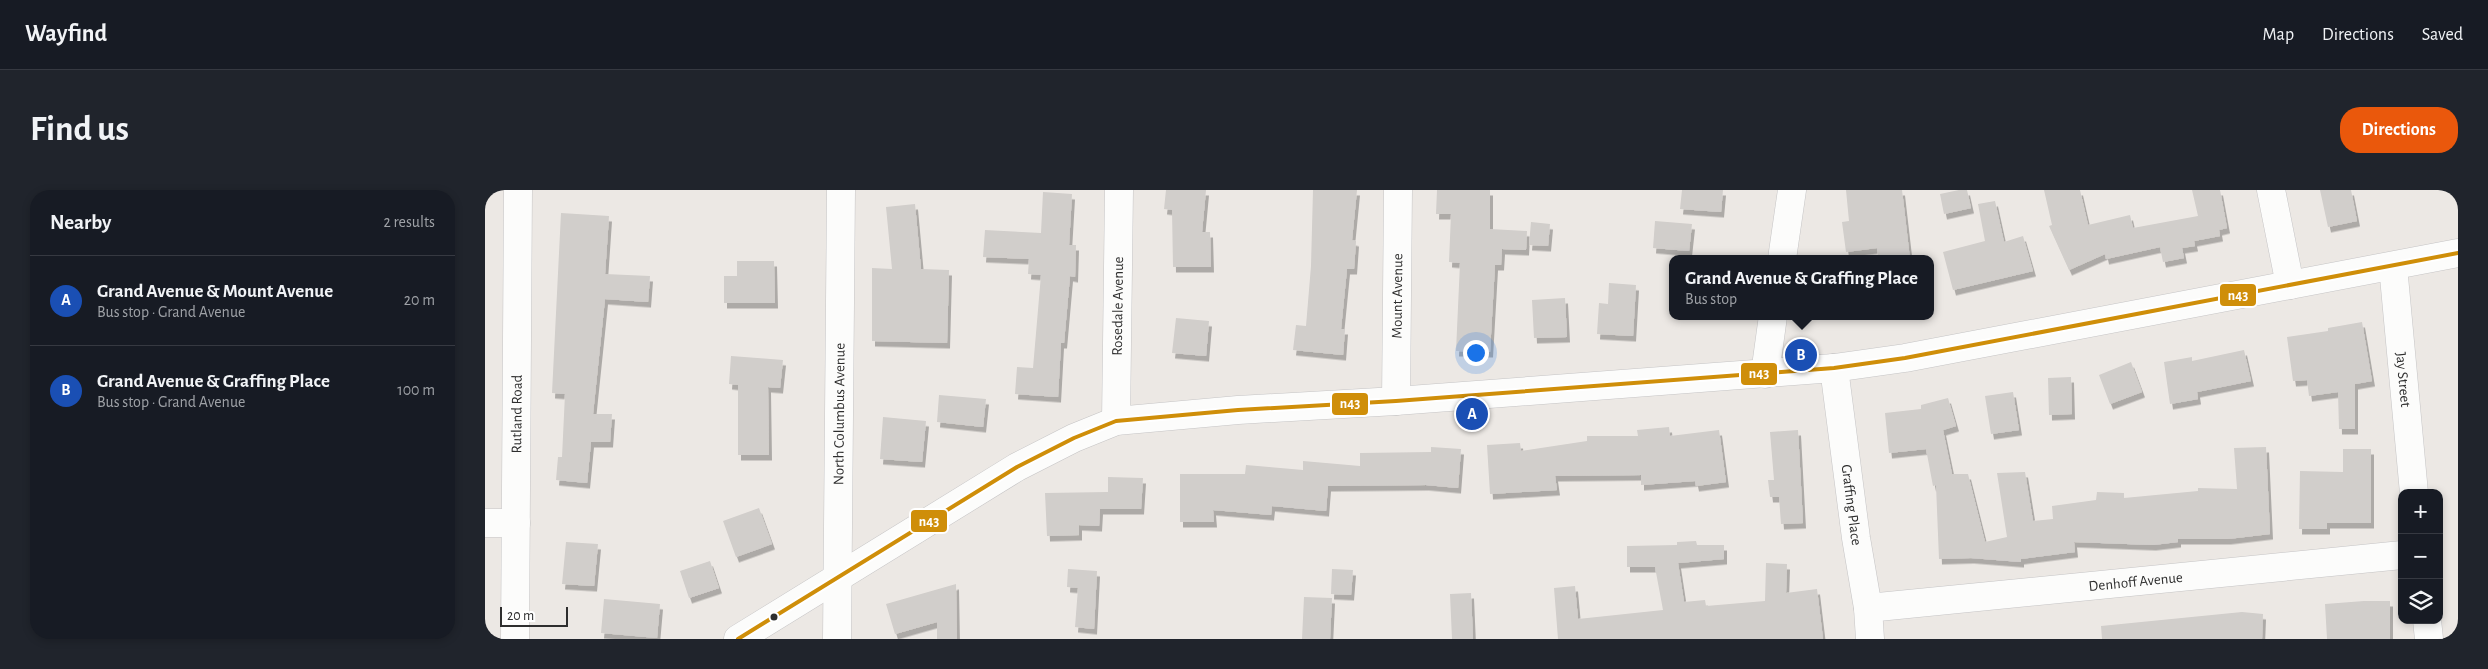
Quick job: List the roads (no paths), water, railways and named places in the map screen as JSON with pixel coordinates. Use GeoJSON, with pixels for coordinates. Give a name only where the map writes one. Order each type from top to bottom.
{"type":"FeatureCollection","features":[{"type":"Feature","properties":{"kind":"street","name":"Rutland Road"},"geometry":{"type":"LineString","coordinates":[[515,639],[518,190]]}},
{"type":"Feature","properties":{"kind":"street","name":"North Columbus Avenue"},"geometry":{"type":"LineString","coordinates":[[837,639],[841,190]]}},
{"type":"Feature","properties":{"kind":"street","name":"Rosedale Avenue"},"geometry":{"type":"LineString","coordinates":[[1116,421],[1119,190]]}},
{"type":"Feature","properties":{"kind":"street","name":"Mount Avenue"},"geometry":{"type":"LineString","coordinates":[[1396,401],[1398,190]]}},
{"type":"Feature","properties":{"kind":"street"},"geometry":{"type":"LineString","coordinates":[[1783,255],[1792,190]]}},
{"type":"Feature","properties":{"kind":"street"},"geometry":{"type":"LineString","coordinates":[[2271,190],[2290,285]]}},
{"type":"Feature","properties":{"kind":"street"},"geometry":{"type":"LineString","coordinates":[[738,639],[1017,467],[1073,438],[1116,421],[1238,410],[1396,401],[1834,368],[1905,358],[2458,253]]}},
{"type":"Feature","properties":{"kind":"street","name":"Jay Street"},"geometry":{"type":"LineString","coordinates":[[2393,266],[2414,489]]}},
{"type":"Feature","properties":{"kind":"street"},"geometry":{"type":"LineString","coordinates":[[1765,374],[1772,320]]}},
{"type":"Feature","properties":{"kind":"street","name":"Graffing Place"},"geometry":{"type":"LineString","coordinates":[[1834,368],[1856,538],[1868,608],[1870,639]]}},
{"type":"Feature","properties":{"kind":"street"},"geometry":{"type":"LineString","coordinates":[[485,523],[516,523]]}},
{"type":"Feature","properties":{"kind":"street","name":"Denhoff Avenue"},"geometry":{"type":"LineString","coordinates":[[1868,608],[2398,555]]}},
{"type":"Feature","properties":{"kind":"street"},"geometry":{"type":"LineString","coordinates":[[2427,624],[2429,639]]}},
{"type":"Feature","properties":{"kind":"place","name":"Grand Avenue & Graffing Place"},"geometry":{"type":"Point","coordinates":[1801,355]}},
{"type":"Feature","properties":{"kind":"place","name":"Grand Avenue & Mount Avenue"},"geometry":{"type":"Point","coordinates":[1472,414]}}]}
